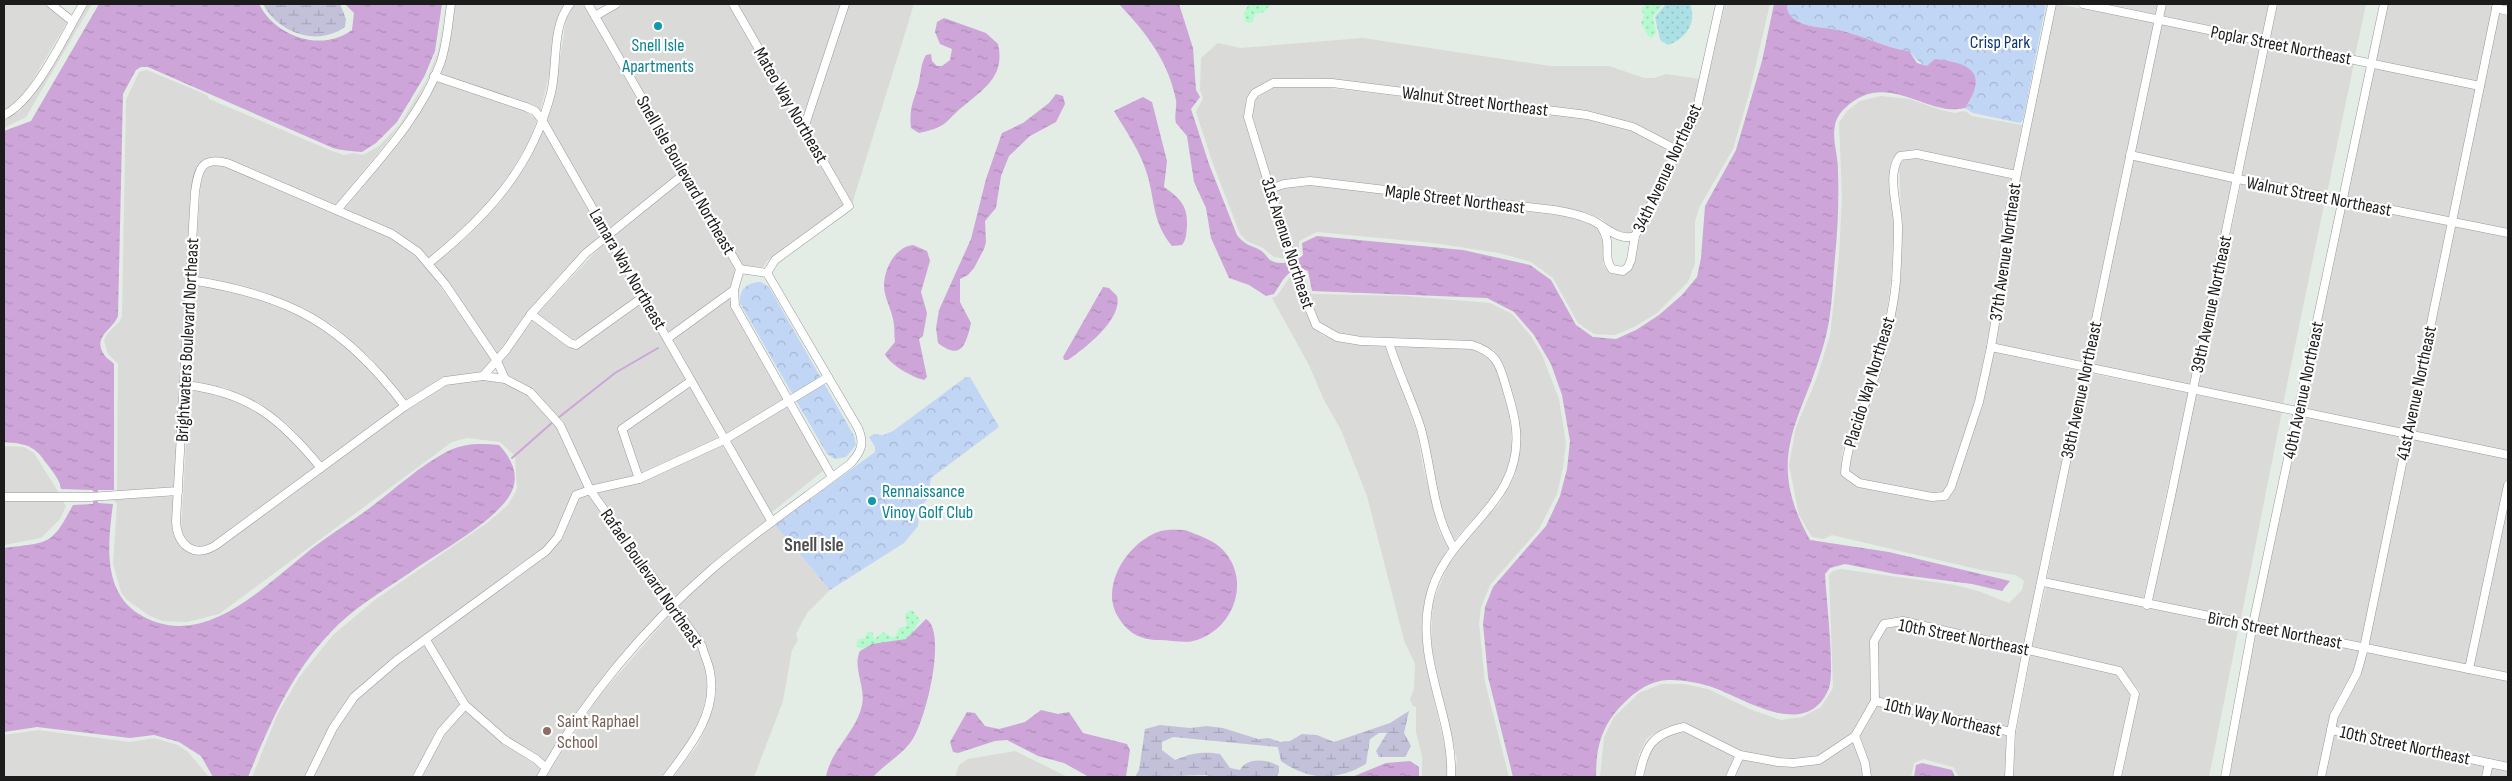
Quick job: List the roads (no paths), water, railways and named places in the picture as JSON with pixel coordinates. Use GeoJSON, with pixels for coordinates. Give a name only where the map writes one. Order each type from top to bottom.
{"type":"FeatureCollection","features":[{"type":"Feature","properties":{"kind":"street"},"geometry":{"type":"LineString","coordinates":[[51,4],[72,22]]}},
{"type":"Feature","properties":{"kind":"street"},"geometry":{"type":"LineString","coordinates":[[4,115],[16,109],[31,92],[83,4]]}},
{"type":"Feature","properties":{"kind":"street"},"geometry":{"type":"LineString","coordinates":[[337,210],[408,123],[434,76],[443,54],[451,4]]}},
{"type":"Feature","properties":{"kind":"street"},"geometry":{"type":"LineString","coordinates":[[428,263],[465,233],[498,199],[521,165],[542,120],[551,92],[562,18],[570,4]]}},
{"type":"Feature","properties":{"kind":"street","name":"Snell Isle Boulevard Northeast"},"geometry":{"type":"LineString","coordinates":[[588,4],[684,174],[740,268],[734,290],[734,306],[832,477]]}},
{"type":"Feature","properties":{"kind":"street"},"geometry":{"type":"LineString","coordinates":[[595,16],[616,4]]}},
{"type":"Feature","properties":{"kind":"street","name":"Mateo Way Northeast"},"geometry":{"type":"LineString","coordinates":[[733,4],[849,206],[775,260],[767,273]]}},
{"type":"Feature","properties":{"kind":"street"},"geometry":{"type":"LineString","coordinates":[[804,128],[845,4]]}},
{"type":"Feature","properties":{"kind":"street","name":"34th Avenue Northeast"},"geometry":{"type":"LineString","coordinates":[[1600,224],[1608,237],[1608,263],[1617,271],[1623,271],[1628,267],[1635,236],[1695,117],[1720,4]]}},
{"type":"Feature","properties":{"kind":"street","name":"37th Avenue Northeast"},"geometry":{"type":"LineString","coordinates":[[1945,496],[1951,487],[1979,402],[1991,347],[2002,281],[2007,222],[2052,4]]}},
{"type":"Feature","properties":{"kind":"street","name":"Poplar Street Northeast"},"geometry":{"type":"LineString","coordinates":[[2083,4],[2480,86]]}},
{"type":"Feature","properties":{"kind":"street","name":"38th Avenue Northeast"},"geometry":{"type":"LineString","coordinates":[[2009,777],[2011,732],[2027,649],[2162,4]]}},
{"type":"Feature","properties":{"kind":"street","name":"39th Avenue Northeast"},"geometry":{"type":"LineString","coordinates":[[2147,605],[2238,179],[2273,4]]}},
{"type":"Feature","properties":{"kind":"street","name":"40th Avenue Northeast"},"geometry":{"type":"LineString","coordinates":[[2224,777],[2253,624],[2384,4]]}},
{"type":"Feature","properties":{"kind":"street"},"geometry":{"type":"LineString","coordinates":[[2496,6],[2508,11]]}},
{"type":"Feature","properties":{"kind":"street","name":"41st Avenue Northeast"},"geometry":{"type":"LineString","coordinates":[[2321,777],[2331,730],[2341,702],[2357,673],[2364,648],[2496,6]]}},
{"type":"Feature","properties":{"kind":"street","name":"Lamara Way Northeast"},"geometry":{"type":"LineString","coordinates":[[434,76],[526,106],[535,111],[542,120],[772,522]]}},
{"type":"Feature","properties":{"kind":"street","name":"Walnut Street Northeast"},"geometry":{"type":"LineString","coordinates":[[1264,87],[1273,84],[1332,83],[1587,115],[1633,127],[1679,152]]}},
{"type":"Feature","properties":{"kind":"street","name":"31st Avenue Northeast"},"geometry":{"type":"LineString","coordinates":[[1264,87],[1251,98],[1248,117],[1299,282],[1316,325],[1325,332],[1353,340],[1472,345],[1492,353],[1500,366],[1516,430],[1516,446],[1511,474],[1496,500],[1453,547],[1436,579],[1426,619],[1430,664],[1453,761],[1451,777]]}},
{"type":"Feature","properties":{"kind":"street","name":"Placido Way Northeast"},"geometry":{"type":"LineString","coordinates":[[1945,496],[1932,497],[1859,483],[1845,472],[1846,454],[1871,386],[1888,331],[1896,282],[1898,228],[1894,178],[1895,163],[1900,156],[1917,154],[2016,175]]}},
{"type":"Feature","properties":{"kind":"street","name":"Walnut Street Northeast"},"geometry":{"type":"LineString","coordinates":[[2130,155],[2508,234]]}},
{"type":"Feature","properties":{"kind":"street","name":"Brightwaters Boulevard Northeast"},"geometry":{"type":"LineString","coordinates":[[497,361],[428,263],[392,234],[227,164],[213,161],[207,163],[200,170],[195,192],[178,492],[177,533],[181,541],[187,546],[202,550],[216,545],[405,406],[445,381],[483,376],[506,379],[530,392],[550,412],[560,425],[590,490]]}},
{"type":"Feature","properties":{"kind":"street"},"geometry":{"type":"LineString","coordinates":[[483,376],[497,361],[532,314],[580,260],[607,235],[684,174]]}},
{"type":"Feature","properties":{"kind":"street","name":"Maple Street Northeast"},"geometry":{"type":"LineString","coordinates":[[1270,189],[1284,184],[1310,180],[1554,210],[1580,215],[1600,224],[1620,237],[1628,238],[1635,236]]}},
{"type":"Feature","properties":{"kind":"street","name":"Snell Isle Boulevard Northeast"},"geometry":{"type":"LineString","coordinates":[[740,268],[767,273]]}},
{"type":"Feature","properties":{"kind":"street"},"geometry":{"type":"LineString","coordinates":[[540,777],[607,680],[673,605],[711,570],[858,455],[863,442],[858,428],[767,273]]}},
{"type":"Feature","properties":{"kind":"street"},"geometry":{"type":"LineString","coordinates":[[190,280],[241,289],[287,304],[310,316],[330,328],[368,360],[405,406]]}},
{"type":"Feature","properties":{"kind":"street"},"geometry":{"type":"LineString","coordinates":[[668,338],[734,290]]}},
{"type":"Feature","properties":{"kind":"street"},"geometry":{"type":"LineString","coordinates":[[532,314],[570,343],[576,345],[643,296]]}},
{"type":"Feature","properties":{"kind":"street"},"geometry":{"type":"LineString","coordinates":[[1389,342],[1421,432],[1427,466],[1443,530],[1453,547]]}},
{"type":"Feature","properties":{"kind":"street"},"geometry":{"type":"LineString","coordinates":[[1991,347],[2508,455]]}},
{"type":"Feature","properties":{"kind":"street"},"geometry":{"type":"LineString","coordinates":[[497,361],[506,379]]}},
{"type":"Feature","properties":{"kind":"street"},"geometry":{"type":"LineString","coordinates":[[309,777],[333,728],[354,697],[397,660],[546,551],[562,530],[576,495],[639,479],[724,440],[828,377]]}},
{"type":"Feature","properties":{"kind":"street"},"geometry":{"type":"LineString","coordinates":[[639,479],[622,428],[691,382]]}},
{"type":"Feature","properties":{"kind":"street"},"geometry":{"type":"LineString","coordinates":[[185,385],[221,391],[259,408],[288,429],[321,468]]}},
{"type":"Feature","properties":{"kind":"street"},"geometry":{"type":"LineString","coordinates":[[2469,669],[2508,485]]}},
{"type":"Feature","properties":{"kind":"street","name":"Rafael Boulevard Northeast"},"geometry":{"type":"LineString","coordinates":[[590,490],[702,646],[710,672],[712,693],[702,725],[693,744],[667,777]]}},
{"type":"Feature","properties":{"kind":"street"},"geometry":{"type":"LineString","coordinates":[[4,497],[88,498],[178,492]]}},
{"type":"Feature","properties":{"kind":"street","name":"Birch Street Northeast"},"geometry":{"type":"LineString","coordinates":[[2042,582],[2147,605],[2253,624],[2508,677]]}},
{"type":"Feature","properties":{"kind":"street","name":"10th Street Northeast"},"geometry":{"type":"LineString","coordinates":[[1875,701],[1874,641],[1886,623],[1903,621],[2118,671],[2135,694],[2117,777]]}},
{"type":"Feature","properties":{"kind":"street"},"geometry":{"type":"LineString","coordinates":[[426,640],[465,704],[505,740],[546,768]]}},
{"type":"Feature","properties":{"kind":"street"},"geometry":{"type":"LineString","coordinates":[[1639,777],[1644,755],[1650,742],[1668,730],[1684,727],[1740,755],[1778,762],[1794,763],[1819,760],[1855,736],[1875,701]]}},
{"type":"Feature","properties":{"kind":"street","name":"10th Way Northeast"},"geometry":{"type":"LineString","coordinates":[[1875,701],[2011,732]]}},
{"type":"Feature","properties":{"kind":"street"},"geometry":{"type":"LineString","coordinates":[[417,777],[441,732],[465,704]]}},
{"type":"Feature","properties":{"kind":"street","name":"10th Street Northeast"},"geometry":{"type":"LineString","coordinates":[[2331,730],[2508,767]]}},
{"type":"Feature","properties":{"kind":"street"},"geometry":{"type":"LineString","coordinates":[[1855,736],[1865,763],[1867,777]]}},
{"type":"Feature","properties":{"kind":"street"},"geometry":{"type":"LineString","coordinates":[[1730,777],[1740,755]]}},
{"type":"Feature","properties":{"kind":"street"},"geometry":{"type":"LineString","coordinates":[[2486,777],[2489,763]]}},
{"type":"Feature","properties":{"kind":"water"},"geometry":{"type":"Polygon","coordinates":[[[99,4],[259,4],[276,25],[287,32],[300,38],[327,40],[340,37],[352,30],[354,13],[345,4],[442,4],[435,51],[424,77],[397,122],[376,143],[362,152],[333,148],[148,67],[141,67],[136,70],[123,94],[118,316],[104,334],[100,344],[105,356],[114,364],[114,490],[98,490],[98,503],[113,504],[109,549],[110,565],[113,579],[127,604],[139,614],[162,624],[184,626],[206,621],[228,612],[249,599],[312,548],[371,507],[418,470],[454,448],[473,444],[499,445],[509,458],[514,472],[515,480],[510,495],[496,512],[459,540],[357,609],[339,624],[316,649],[303,666],[282,702],[248,777],[213,777],[201,756],[179,742],[154,735],[130,738],[37,727],[4,732],[4,548],[31,545],[48,540],[59,528],[73,505],[93,504],[94,492],[92,490],[61,489],[60,483],[36,451],[20,444],[4,442],[4,131],[31,121],[99,4]]]}},
{"type":"Feature","properties":{"kind":"water"},"geometry":{"type":"Polygon","coordinates":[[[1119,4],[1179,4],[1193,48],[1196,90],[1200,97],[1191,109],[1209,164],[1237,235],[1245,243],[1261,251],[1269,259],[1277,263],[1296,260],[1303,255],[1302,243],[1317,236],[1463,250],[1530,265],[1551,280],[1576,325],[1593,337],[1616,339],[1636,330],[1659,315],[1682,295],[1697,277],[1701,258],[1705,206],[1736,150],[1762,61],[1774,4],[1787,4],[1790,15],[1803,24],[1847,32],[1909,51],[1917,63],[1927,66],[1935,59],[1958,63],[1966,67],[1975,78],[1975,86],[1965,108],[1951,109],[1891,93],[1875,93],[1860,97],[1844,109],[1836,121],[1834,136],[1838,164],[1838,213],[1830,317],[1817,365],[1792,436],[1788,459],[1789,483],[1796,509],[1810,540],[1889,552],[2010,581],[2002,591],[1972,584],[1895,574],[1845,564],[1830,568],[1825,574],[1831,651],[1831,679],[1829,688],[1819,704],[1806,712],[1790,714],[1774,712],[1709,686],[1678,680],[1660,681],[1636,692],[1617,710],[1611,719],[1599,745],[1596,777],[1513,777],[1488,677],[1483,624],[1485,607],[1493,587],[1546,526],[1560,496],[1567,469],[1570,441],[1562,395],[1551,364],[1534,335],[1514,312],[1487,298],[1312,291],[1308,271],[1301,269],[1287,275],[1274,294],[1266,296],[1249,285],[1229,278],[1211,238],[1206,208],[1194,182],[1187,136],[1176,123],[1176,100],[1168,72],[1155,48],[1119,4]]]}},
{"type":"Feature","properties":{"kind":"water"},"geometry":{"type":"Polygon","coordinates":[[[944,18],[986,33],[998,44],[999,64],[993,79],[981,92],[942,125],[919,133],[911,128],[911,114],[924,58],[926,55],[931,54],[932,61],[937,66],[942,66],[950,60],[952,49],[940,44],[935,32],[937,22],[944,18]]]}},
{"type":"Feature","properties":{"kind":"water"},"geometry":{"type":"Polygon","coordinates":[[[1056,94],[1063,96],[1065,104],[1056,122],[1030,136],[1009,156],[1001,176],[996,208],[985,221],[986,242],[984,249],[974,268],[968,275],[960,279],[960,302],[971,323],[964,344],[961,348],[952,351],[938,343],[936,328],[939,310],[971,239],[986,179],[1002,133],[1023,123],[1049,103],[1056,94]]]}},
{"type":"Feature","properties":{"kind":"water"},"geometry":{"type":"Polygon","coordinates":[[[1143,97],[1152,102],[1167,161],[1164,187],[1179,199],[1186,213],[1186,234],[1182,245],[1172,246],[1161,229],[1155,213],[1148,177],[1142,159],[1114,111],[1143,97]]]}},
{"type":"Feature","properties":{"kind":"water"},"geometry":{"type":"Polygon","coordinates":[[[913,245],[927,251],[930,261],[921,292],[927,313],[923,336],[919,339],[927,377],[924,380],[902,370],[885,354],[895,342],[894,322],[884,290],[886,273],[896,254],[913,245]]]}},
{"type":"Feature","properties":{"kind":"water"},"geometry":{"type":"Polygon","coordinates":[[[1103,287],[1109,288],[1117,296],[1114,314],[1109,323],[1093,341],[1068,360],[1064,360],[1063,357],[1103,287]]]}},
{"type":"Feature","properties":{"kind":"water"},"geometry":{"type":"Polygon","coordinates":[[[1185,530],[1214,543],[1222,549],[1231,561],[1236,574],[1237,587],[1230,613],[1210,634],[1197,640],[1178,642],[1140,637],[1130,631],[1121,621],[1113,603],[1112,590],[1120,566],[1137,545],[1147,537],[1161,531],[1185,530]]]}},
{"type":"Feature","properties":{"kind":"water"},"geometry":{"type":"Polygon","coordinates":[[[926,619],[932,627],[935,641],[935,659],[922,718],[910,743],[873,777],[826,777],[833,758],[855,724],[862,705],[863,698],[858,670],[860,651],[872,644],[906,639],[926,619]]]}},
{"type":"Feature","properties":{"kind":"water"},"geometry":{"type":"Polygon","coordinates":[[[1041,710],[1058,714],[1069,712],[1083,733],[1127,744],[1130,750],[1126,777],[1089,777],[1064,763],[1038,756],[1007,740],[995,741],[958,753],[953,752],[950,742],[967,712],[975,713],[985,726],[999,729],[1025,722],[1041,710]]]}},
{"type":"Feature","properties":{"kind":"water"},"geometry":{"type":"Polygon","coordinates":[[[1410,761],[1419,767],[1419,777],[1352,777],[1386,763],[1410,761]]]}},
{"type":"Feature","properties":{"kind":"water"},"geometry":{"type":"Polygon","coordinates":[[[1922,763],[1952,770],[1955,777],[1914,777],[1916,765],[1922,763]]]}},
{"type":"Feature","properties":{"kind":"waterway"},"geometry":{"type":"LineString","coordinates":[[558,418],[615,373],[658,348]]}},
{"type":"Feature","properties":{"kind":"waterway"},"geometry":{"type":"LineString","coordinates":[[512,458],[554,421]]}},
{"type":"Feature","properties":{"kind":"place","name":"Snell Isle Apartments"},"geometry":{"type":"Point","coordinates":[658,26]}},
{"type":"Feature","properties":{"kind":"place","name":"Rennaissance Vinoy Golf Club"},"geometry":{"type":"Point","coordinates":[872,501]}},
{"type":"Feature","properties":{"kind":"place","name":"Saint Raphael School"},"geometry":{"type":"Point","coordinates":[547,731]}},
{"type":"Feature","properties":{"kind":"district","name":"Snell Isle"},"geometry":{"type":"Point","coordinates":[814,544]}},
{"type":"Feature","properties":{"kind":"park label","name":"Crisp Park"},"geometry":{"type":"Point","coordinates":[2000,42]}}]}
